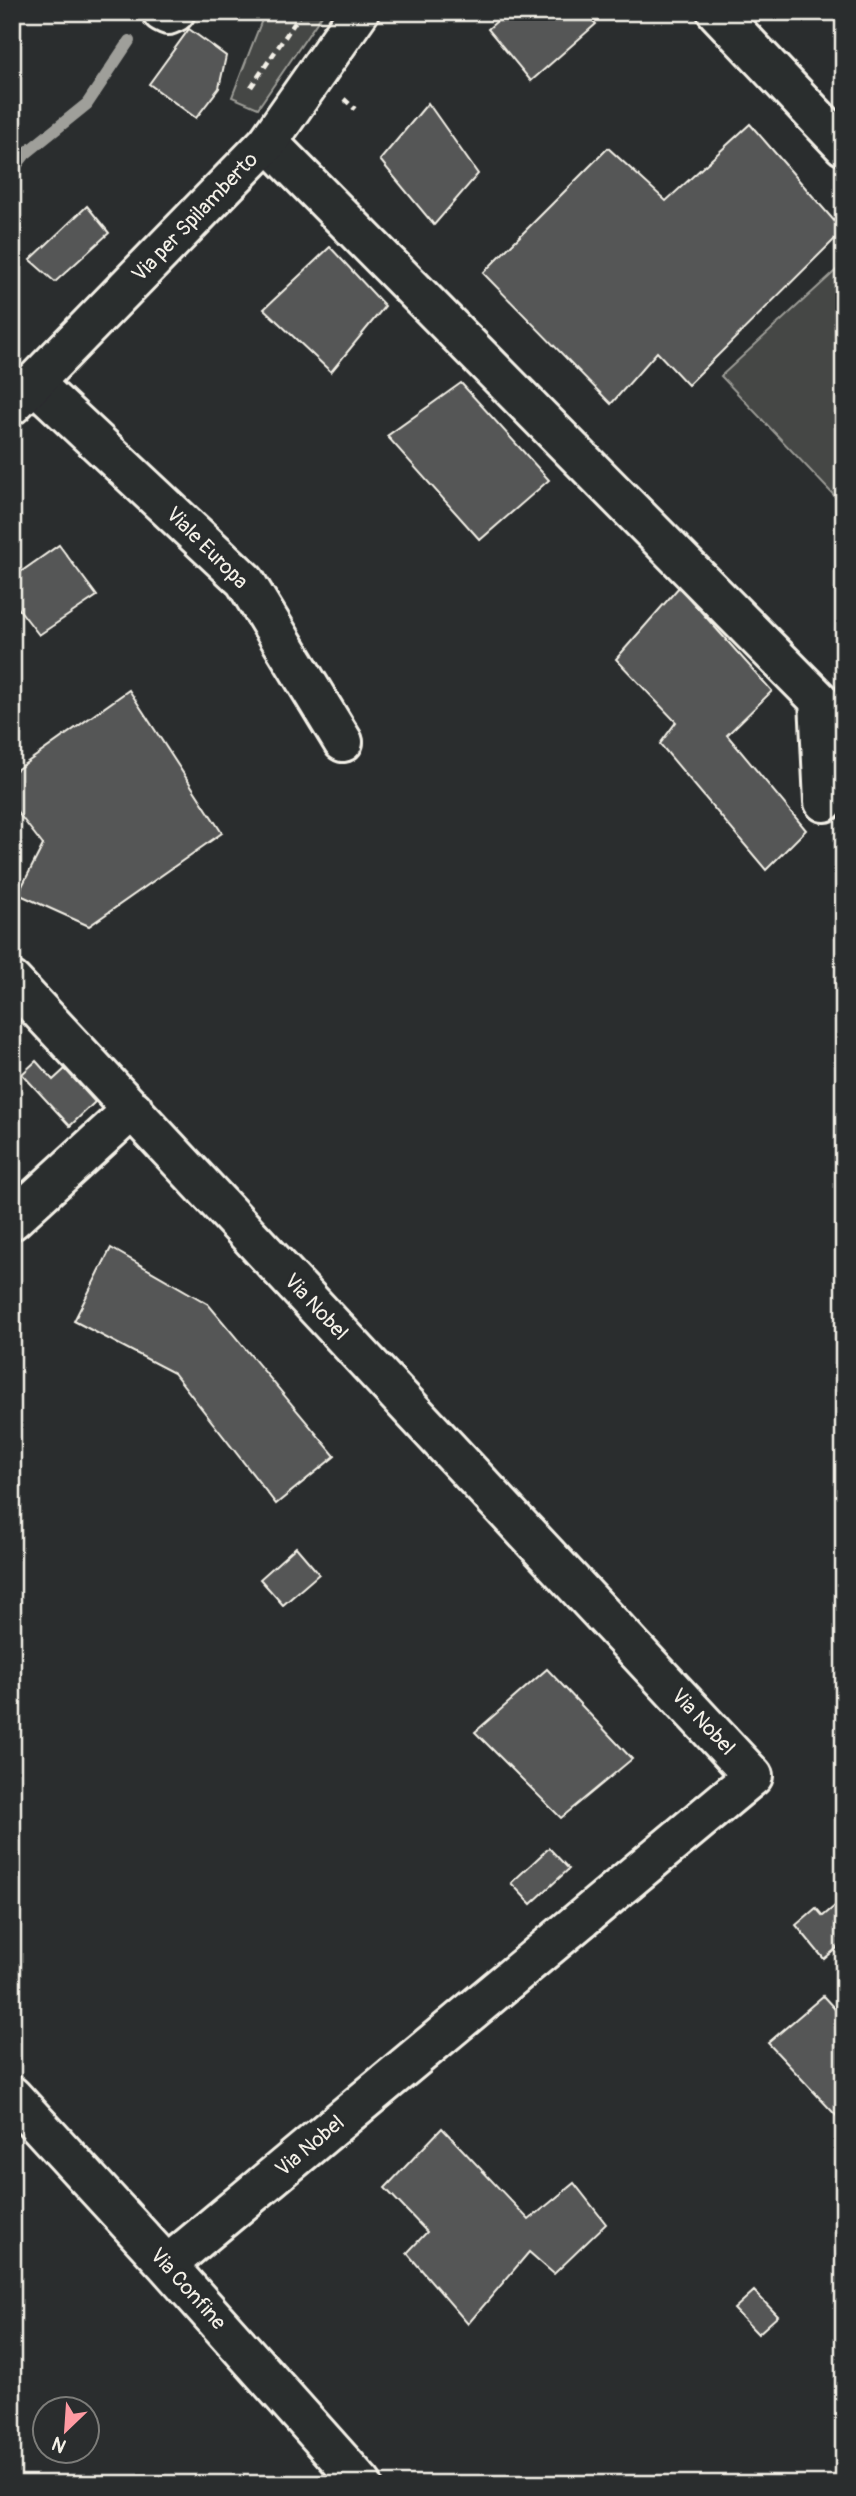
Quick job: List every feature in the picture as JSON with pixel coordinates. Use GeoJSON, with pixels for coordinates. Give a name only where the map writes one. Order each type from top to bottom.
{"type":"FeatureCollection","features":[{"type":"Feature","properties":{"kind":"street","name":"Via per Spilamberto"},"geometry":{"type":"LineString","coordinates":[[23,394],[268,142],[359,12]]}},
{"type":"Feature","properties":{"kind":"street"},"geometry":{"type":"LineString","coordinates":[[717,12],[844,146]]}},
{"type":"Feature","properties":{"kind":"street"},"geometry":{"type":"LineString","coordinates":[[268,142],[819,699],[824,802]]}},
{"type":"Feature","properties":{"kind":"street","name":"Viale Europa"},"geometry":{"type":"LineString","coordinates":[[23,394],[245,581],[344,741]]}},
{"type":"Feature","properties":{"kind":"street","name":"Via Nobel"},"geometry":{"type":"LineString","coordinates":[[12,981],[753,1776],[167,2265]]}},
{"type":"Feature","properties":{"kind":"street"},"geometry":{"type":"LineString","coordinates":[[12,1220],[133,1110]]}},
{"type":"Feature","properties":{"kind":"street","name":"Via Confine"},"geometry":{"type":"LineString","coordinates":[[12,2096],[362,2484]]}},
{"type":"Feature","properties":{"kind":"path"},"geometry":{"type":"LineString","coordinates":[[251,87],[302,12]]}},
{"type":"Feature","properties":{"kind":"shaded area"},"geometry":{"type":"Polygon","coordinates":[[[265,12],[324,12],[258,108],[232,97],[265,12]]]}},
{"type":"Feature","properties":{"kind":"shaded area"},"geometry":{"type":"Polygon","coordinates":[[[844,263],[844,506],[721,376],[844,263]]]}},
{"type":"Feature","properties":{"kind":"building"},"geometry":{"type":"Polygon","coordinates":[[[507,12],[585,12],[596,24],[531,81],[488,29],[507,12]]]}},
{"type":"Feature","properties":{"kind":"building"},"geometry":{"type":"Polygon","coordinates":[[[189,29],[226,56],[219,88],[196,118],[149,84],[189,29]]]}},
{"type":"Feature","properties":{"kind":"building"},"geometry":{"type":"Polygon","coordinates":[[[428,103],[478,174],[434,225],[380,160],[428,103]]]}},
{"type":"Feature","properties":{"kind":"building"},"geometry":{"type":"Polygon","coordinates":[[[750,124],[843,231],[688,385],[657,352],[611,404],[483,273],[608,148],[666,201],[750,124]]]}},
{"type":"Feature","properties":{"kind":"building"},"geometry":{"type":"Polygon","coordinates":[[[87,206],[109,233],[55,282],[30,260],[87,206]]]}},
{"type":"Feature","properties":{"kind":"building"},"geometry":{"type":"Polygon","coordinates":[[[330,247],[385,306],[331,372],[264,309],[330,247]]]}},
{"type":"Feature","properties":{"kind":"building"},"geometry":{"type":"Polygon","coordinates":[[[461,383],[549,480],[480,540],[387,436],[461,383]]]}},
{"type":"Feature","properties":{"kind":"building"},"geometry":{"type":"Polygon","coordinates":[[[59,545],[97,596],[39,635],[12,600],[12,578],[59,545]]]}},
{"type":"Feature","properties":{"kind":"building"},"geometry":{"type":"Polygon","coordinates":[[[679,587],[772,691],[727,735],[806,830],[766,870],[660,744],[676,722],[616,659],[679,587]]]}},
{"type":"Feature","properties":{"kind":"building"},"geometry":{"type":"Polygon","coordinates":[[[129,690],[222,833],[89,926],[18,894],[43,845],[12,805],[12,773],[129,690]]]}},
{"type":"Feature","properties":{"kind":"building"},"geometry":{"type":"Polygon","coordinates":[[[36,1061],[53,1080],[65,1069],[95,1102],[70,1126],[22,1074],[36,1061]]]}},
{"type":"Feature","properties":{"kind":"building"},"geometry":{"type":"Polygon","coordinates":[[[111,1248],[208,1304],[335,1456],[276,1504],[174,1373],[74,1321],[111,1248]]]}},
{"type":"Feature","properties":{"kind":"building"},"geometry":{"type":"Polygon","coordinates":[[[296,1547],[319,1574],[283,1605],[260,1579],[296,1547]]]}},
{"type":"Feature","properties":{"kind":"building"},"geometry":{"type":"Polygon","coordinates":[[[547,1669],[632,1759],[561,1818],[475,1732],[547,1669]]]}},
{"type":"Feature","properties":{"kind":"building"},"geometry":{"type":"Polygon","coordinates":[[[549,1848],[569,1869],[531,1904],[511,1883],[549,1848]]]}},
{"type":"Feature","properties":{"kind":"building"},"geometry":{"type":"Polygon","coordinates":[[[842,1900],[844,1942],[824,1959],[796,1925],[816,1908],[823,1916],[842,1900]]]}},
{"type":"Feature","properties":{"kind":"building"},"geometry":{"type":"Polygon","coordinates":[[[823,1996],[844,2019],[844,2124],[768,2043],[823,1996]]]}},
{"type":"Feature","properties":{"kind":"building"},"geometry":{"type":"Polygon","coordinates":[[[442,2128],[529,2220],[574,2183],[606,2224],[554,2274],[529,2252],[468,2324],[407,2253],[427,2232],[385,2188],[442,2128]]]}},
{"type":"Feature","properties":{"kind":"building"},"geometry":{"type":"Polygon","coordinates":[[[754,2291],[778,2316],[758,2334],[734,2309],[754,2291]]]}},
{"type":"Feature","properties":{"kind":"waterway"},"geometry":{"type":"LineString","coordinates":[[12,171],[25,154],[87,104],[129,41]]}}]}
